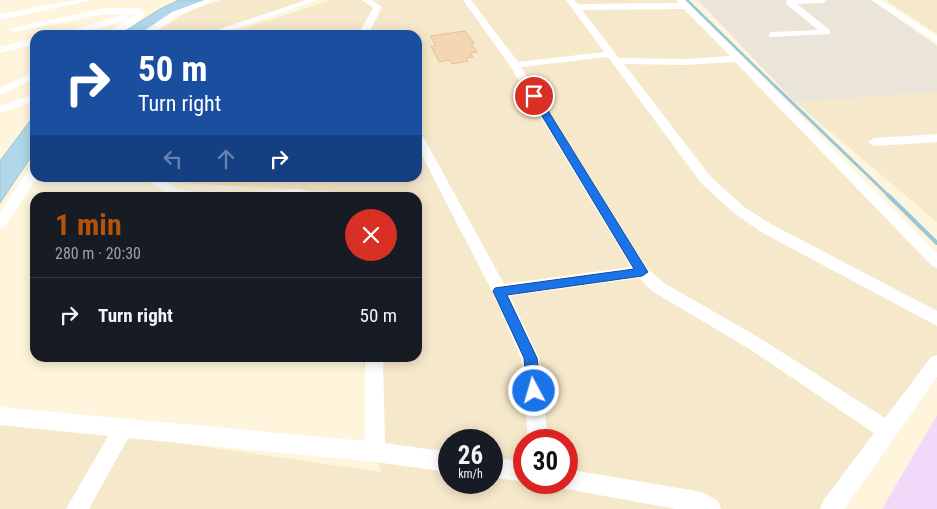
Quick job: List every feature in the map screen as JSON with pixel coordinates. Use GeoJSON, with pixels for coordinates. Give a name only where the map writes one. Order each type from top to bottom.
{"type":"FeatureCollection","features":[{"type":"Feature","properties":{"kind":"street"},"geometry":{"type":"LineString","coordinates":[[0,17],[88,0]]}},
{"type":"Feature","properties":{"kind":"street"},"geometry":{"type":"LineString","coordinates":[[117,30],[139,17],[141,13],[136,0]]}},
{"type":"Feature","properties":{"kind":"street"},"geometry":{"type":"LineString","coordinates":[[151,30],[175,14],[212,0]]}},
{"type":"Feature","properties":{"kind":"street"},"geometry":{"type":"LineString","coordinates":[[223,30],[314,0]]}},
{"type":"Feature","properties":{"kind":"street"},"geometry":{"type":"LineString","coordinates":[[365,30],[376,16],[378,6],[366,0]]}},
{"type":"Feature","properties":{"kind":"street"},"geometry":{"type":"LineString","coordinates":[[467,0],[515,64],[642,272],[658,286],[757,345],[888,431]]}},
{"type":"Feature","properties":{"kind":"street"},"geometry":{"type":"LineString","coordinates":[[772,35],[827,32],[789,2],[823,0]]}},
{"type":"Feature","properties":{"kind":"street"},"geometry":{"type":"LineString","coordinates":[[876,0],[937,40]]}},
{"type":"Feature","properties":{"kind":"street"},"geometry":{"type":"LineString","coordinates":[[572,4],[683,3],[937,262]]}},
{"type":"Feature","properties":{"kind":"street"},"geometry":{"type":"LineString","coordinates":[[572,4],[706,180],[740,210],[766,228],[937,318]]}},
{"type":"Feature","properties":{"kind":"street"},"geometry":{"type":"LineString","coordinates":[[14,28],[105,11],[139,11]]}},
{"type":"Feature","properties":{"kind":"street"},"geometry":{"type":"LineString","coordinates":[[81,30],[110,23],[139,11]]}},
{"type":"Feature","properties":{"kind":"street"},"geometry":{"type":"LineString","coordinates":[[0,50],[30,42]]}},
{"type":"Feature","properties":{"kind":"street"},"geometry":{"type":"LineString","coordinates":[[515,64],[612,58],[685,62],[738,59]]}},
{"type":"Feature","properties":{"kind":"street"},"geometry":{"type":"LineString","coordinates":[[0,92],[30,77]]}},
{"type":"Feature","properties":{"kind":"street"},"geometry":{"type":"LineString","coordinates":[[0,110],[30,99]]}},
{"type":"Feature","properties":{"kind":"street"},"geometry":{"type":"LineString","coordinates":[[874,142],[937,138]]}},
{"type":"Feature","properties":{"kind":"street"},"geometry":{"type":"LineString","coordinates":[[422,145],[500,291],[530,358],[537,429]]}},
{"type":"Feature","properties":{"kind":"street"},"geometry":{"type":"LineString","coordinates":[[0,223],[30,178]]}},
{"type":"Feature","properties":{"kind":"street"},"geometry":{"type":"LineString","coordinates":[[158,182],[173,192]]}},
{"type":"Feature","properties":{"kind":"street"},"geometry":{"type":"LineString","coordinates":[[500,291],[642,272]]}},
{"type":"Feature","properties":{"kind":"street"},"geometry":{"type":"LineString","coordinates":[[374,362],[375,452]]}},
{"type":"Feature","properties":{"kind":"street"},"geometry":{"type":"LineString","coordinates":[[831,509],[937,363]]}},
{"type":"Feature","properties":{"kind":"street"},"geometry":{"type":"LineString","coordinates":[[0,416],[375,452],[438,461]]}},
{"type":"Feature","properties":{"kind":"street"},"geometry":{"type":"LineString","coordinates":[[77,509],[123,428]]}},
{"type":"Feature","properties":{"kind":"street"},"geometry":{"type":"LineString","coordinates":[[578,481],[702,503],[710,509]]}},
{"type":"Feature","properties":{"kind":"shaded area"},"geometry":{"type":"Polygon","coordinates":[[[222,0],[308,0],[216,30],[160,30],[188,11],[222,0]]]}},
{"type":"Feature","properties":{"kind":"shaded area"},"geometry":{"type":"Polygon","coordinates":[[[332,0],[676,0],[937,262],[937,378],[834,509],[0,509],[0,417],[381,472],[375,452],[364,362],[422,362],[422,192],[341,192],[164,182],[422,182],[422,30],[239,30],[332,0]]]}},
{"type":"Feature","properties":{"kind":"shaded area"},"geometry":{"type":"Polygon","coordinates":[[[698,0],[872,0],[937,46],[937,92],[795,102],[698,0]]]}},
{"type":"Feature","properties":{"kind":"shaded area"},"geometry":{"type":"Polygon","coordinates":[[[886,0],[937,0],[937,34],[886,0]]]}},
{"type":"Feature","properties":{"kind":"shaded area"},"geometry":{"type":"Polygon","coordinates":[[[937,92],[937,222],[795,102],[937,92]]]}},
{"type":"Feature","properties":{"kind":"shaded area"},"geometry":{"type":"Polygon","coordinates":[[[937,415],[937,509],[882,509],[937,415]]]}},
{"type":"Feature","properties":{"kind":"water"},"geometry":{"type":"Polygon","coordinates":[[[179,0],[205,0],[182,8],[147,30],[127,30],[160,9],[179,0]]]}},
{"type":"Feature","properties":{"kind":"water"},"geometry":{"type":"Polygon","coordinates":[[[30,121],[30,158],[0,203],[0,161],[30,121]]]}},
{"type":"Feature","properties":{"kind":"building"},"geometry":{"type":"Polygon","coordinates":[[[465,31],[474,43],[471,44],[477,52],[470,53],[473,57],[466,58],[468,61],[452,64],[449,60],[439,62],[431,46],[436,46],[430,36],[465,31]]]}},
{"type":"Feature","properties":{"kind":"waterway"},"geometry":{"type":"LineString","coordinates":[[687,0],[776,87]]}},
{"type":"Feature","properties":{"kind":"waterway"},"geometry":{"type":"LineString","coordinates":[[775,86],[889,196]]}},
{"type":"Feature","properties":{"kind":"waterway"},"geometry":{"type":"LineString","coordinates":[[888,195],[937,243]]}},
{"type":"Feature","properties":{"kind":"route"},"geometry":{"type":"LineString","coordinates":[[534,96],[642,272],[500,291],[530,358],[534,391]]}}]}
